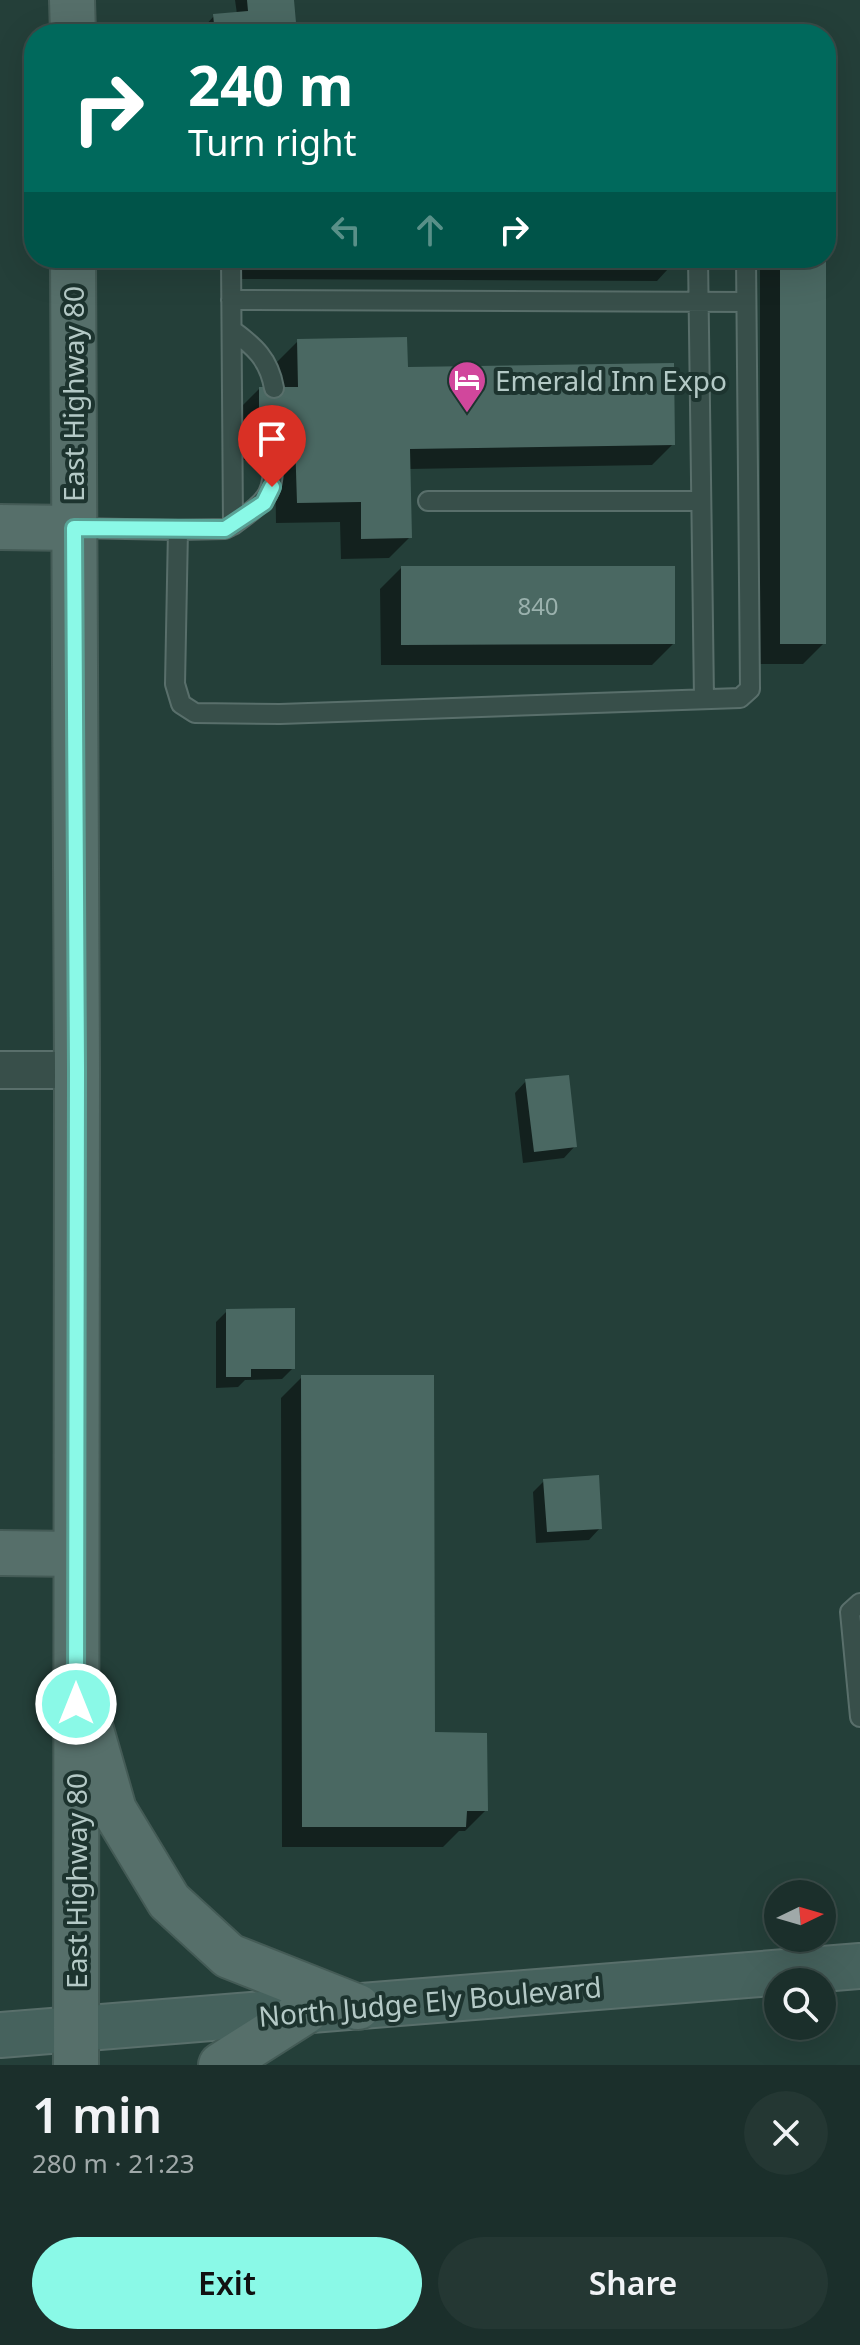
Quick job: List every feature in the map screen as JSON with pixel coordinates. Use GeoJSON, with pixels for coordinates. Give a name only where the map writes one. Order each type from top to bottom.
{"type":"FeatureCollection","features":[{"type":"Feature","properties":{"kind":"main road"},"geometry":{"type":"LineString","coordinates":[[72,0],[73,24]]}},
{"type":"Feature","properties":{"kind":"main road","name":"East Highway 80"},"geometry":{"type":"LineString","coordinates":[[73,268],[77,1070],[76,2047]]}},
{"type":"Feature","properties":{"kind":"main road"},"geometry":{"type":"LineString","coordinates":[[0,527],[74,528]]}},
{"type":"Feature","properties":{"kind":"main road"},"geometry":{"type":"LineString","coordinates":[[0,1553],[76,1554]]}},
{"type":"Feature","properties":{"kind":"main road"},"geometry":{"type":"LineString","coordinates":[[76,1675],[114,1810],[169,1901],[229,1956],[358,2007]]}},
{"type":"Feature","properties":{"kind":"main road","name":"North Judge Ely Boulevard"},"geometry":{"type":"LineString","coordinates":[[0,2035],[76,2047],[306,2011],[860,1966]]}},
{"type":"Feature","properties":{"kind":"main road"},"geometry":{"type":"LineString","coordinates":[[221,2065],[306,2011]]}},
{"type":"Feature","properties":{"kind":"street"},"geometry":{"type":"LineString","coordinates":[[0,1070],[77,1070]]}},
{"type":"Feature","properties":{"kind":"lane"},"geometry":{"type":"LineString","coordinates":[[231,268],[233,525]]}},
{"type":"Feature","properties":{"kind":"lane"},"geometry":{"type":"LineString","coordinates":[[698,268],[704,699]]}},
{"type":"Feature","properties":{"kind":"lane"},"geometry":{"type":"LineString","coordinates":[[178,530],[175,684],[181,704],[195,713],[280,714],[740,698],[750,689],[746,268]]}},
{"type":"Feature","properties":{"kind":"lane"},"geometry":{"type":"LineString","coordinates":[[231,300],[746,302]]}},
{"type":"Feature","properties":{"kind":"lane"},"geometry":{"type":"LineString","coordinates":[[232,330],[250,343],[271,369],[274,388]]}},
{"type":"Feature","properties":{"kind":"lane"},"geometry":{"type":"LineString","coordinates":[[74,528],[225,529],[264,503],[272,487],[274,440]]}},
{"type":"Feature","properties":{"kind":"lane"},"geometry":{"type":"LineString","coordinates":[[428,501],[701,501]]}},
{"type":"Feature","properties":{"kind":"lane"},"geometry":{"type":"LineString","coordinates":[[860,1603],[850,1612],[860,1717]]}},
{"type":"Feature","properties":{"kind":"building"},"geometry":{"type":"Polygon","coordinates":[[[247,0],[294,0],[296,24],[214,24],[213,14],[248,11],[247,0]]]}},
{"type":"Feature","properties":{"kind":"building","name":"Emerald Inn Expo"},"geometry":{"type":"Polygon","coordinates":[[[780,268],[826,268],[826,644],[780,644],[780,268]]]}},
{"type":"Feature","properties":{"kind":"building","name":"Emerald Inn Expo"},"geometry":{"type":"Polygon","coordinates":[[[407,337],[408,367],[674,363],[675,445],[410,449],[412,538],[361,539],[361,502],[297,503],[295,440],[259,440],[259,387],[298,387],[297,339],[407,337]]]}},
{"type":"Feature","properties":{"kind":"building"},"geometry":{"type":"Polygon","coordinates":[[[401,566],[675,566],[675,644],[401,645],[401,566]]]}},
{"type":"Feature","properties":{"kind":"building"},"geometry":{"type":"Polygon","coordinates":[[[569,1075],[577,1147],[534,1152],[525,1079],[569,1075]]]}},
{"type":"Feature","properties":{"kind":"building"},"geometry":{"type":"Polygon","coordinates":[[[295,1308],[295,1369],[251,1369],[251,1377],[226,1377],[226,1309],[295,1308]]]}},
{"type":"Feature","properties":{"kind":"building"},"geometry":{"type":"Polygon","coordinates":[[[301,1375],[434,1375],[435,1732],[487,1733],[488,1811],[467,1811],[466,1827],[302,1827],[301,1375]]]}},
{"type":"Feature","properties":{"kind":"building"},"geometry":{"type":"Polygon","coordinates":[[[599,1475],[602,1529],[547,1532],[543,1479],[599,1475]]]}},
{"type":"Feature","properties":{"kind":"place","name":"Emerald Inn Expo"},"geometry":{"type":"Point","coordinates":[467,414]}},
{"type":"Feature","properties":{"kind":"route"},"geometry":{"type":"LineString","coordinates":[[76,1704],[74,528],[225,529],[264,503],[272,487]]}}]}
